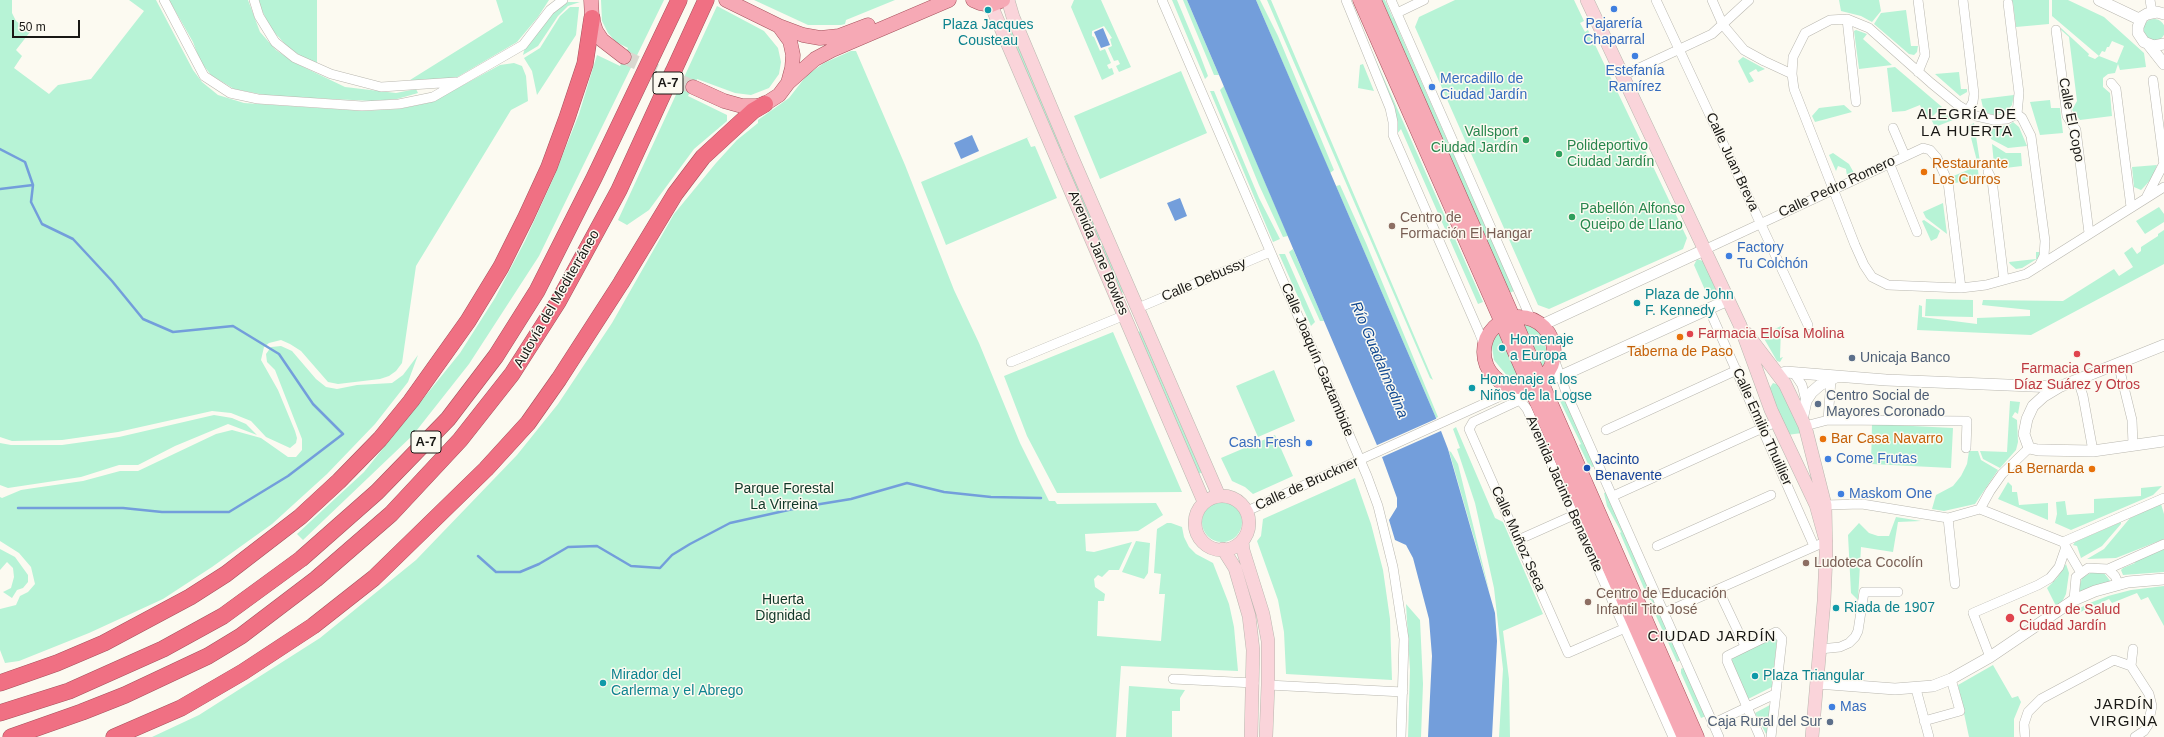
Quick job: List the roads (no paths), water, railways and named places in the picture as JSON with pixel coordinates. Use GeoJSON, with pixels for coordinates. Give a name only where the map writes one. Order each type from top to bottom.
{"type":"FeatureCollection","features":[{"type":"Feature","properties":{"kind":"highway","name":"Autovía del Mediterráneo"},"geometry":{"type":"LineString","coordinates":[[0,713],[69,691],[163,649],[223,616],[301,559],[377,492],[448,419],[496,356],[537,291],[594,178],[679,0]]}},
{"type":"Feature","properties":{"kind":"highway","name":"Autovía del Mediterráneo"},"geometry":{"type":"LineString","coordinates":[[11,737],[111,701],[208,656],[241,636],[316,579],[391,514],[460,440],[503,386],[558,302],[619,190],[706,0]]}},
{"type":"Feature","properties":{"kind":"highway"},"geometry":{"type":"LineString","coordinates":[[0,683],[57,663],[104,643],[190,597],[226,574],[300,517],[339,481],[380,439],[445,357],[501,267],[549,167],[567,118],[585,64],[592,18]]}},
{"type":"Feature","properties":{"kind":"highway"},"geometry":{"type":"LineString","coordinates":[[114,737],[181,708],[243,672],[313,626],[374,578],[442,513],[486,469],[532,417],[560,380],[675,194],[703,157],[754,111],[765,104]]}},
{"type":"Feature","properties":{"kind":"main road"},"geometry":{"type":"LineString","coordinates":[[591,0],[592,18],[596,31],[602,40],[624,57]]}},
{"type":"Feature","properties":{"kind":"main road"},"geometry":{"type":"LineString","coordinates":[[726,0],[779,26],[802,35],[820,38],[839,36],[927,0]]}},
{"type":"Feature","properties":{"kind":"main road"},"geometry":{"type":"LineString","coordinates":[[693,87],[724,101],[742,106],[765,104],[779,95],[788,83],[815,59],[832,50],[949,0]]}},
{"type":"Feature","properties":{"kind":"main road"},"geometry":{"type":"LineString","coordinates":[[973,0],[980,4],[997,2]]}},
{"type":"Feature","properties":{"kind":"main road","name":"Avenida Jane Bowles"},"geometry":{"type":"LineString","coordinates":[[1008,0],[1019,30],[1219,496]]}},
{"type":"Feature","properties":{"kind":"main road","name":"Avenida Jacinto Benavente"},"geometry":{"type":"LineString","coordinates":[[1360,0],[1535,382],[1635,624]]}},
{"type":"Feature","properties":{"kind":"main road","name":"Avenida Jacinto Benavente"},"geometry":{"type":"LineString","coordinates":[[1374,0],[1507,320]]}},
{"type":"Feature","properties":{"kind":"main road"},"geometry":{"type":"LineString","coordinates":[[1587,0],[1740,325]]}},
{"type":"Feature","properties":{"kind":"main road","name":"Avenida Jane Bowles"},"geometry":{"type":"LineString","coordinates":[[997,2],[1125,315],[1204,502]]}},
{"type":"Feature","properties":{"kind":"main road"},"geometry":{"type":"LineString","coordinates":[[779,26],[790,41],[793,54],[792,68],[788,83]]}},
{"type":"Feature","properties":{"kind":"main road"},"geometry":{"type":"LineString","coordinates":[[1507,320],[1536,322],[1552,339],[1554,359],[1549,370],[1535,382],[1518,387],[1508,385],[1495,376],[1486,363],[1485,347],[1490,333],[1507,320]]}},
{"type":"Feature","properties":{"kind":"main road","name":"Calle Emilio Thuillier"},"geometry":{"type":"LineString","coordinates":[[1740,325],[1785,384],[1804,423],[1812,449],[1825,504],[1826,541],[1824,601],[1812,737]]}},
{"type":"Feature","properties":{"kind":"main road","name":"Calle Emilio Thuillier"},"geometry":{"type":"LineString","coordinates":[[1740,325],[1776,422],[1816,505],[1826,541]]}},
{"type":"Feature","properties":{"kind":"main road"},"geometry":{"type":"LineString","coordinates":[[1762,387],[1766,380],[1778,374]]}},
{"type":"Feature","properties":{"kind":"main road","name":"Calle Emilio Thuillier"},"geometry":{"type":"LineString","coordinates":[[1791,454],[1800,458],[1808,455],[1812,449]]}},
{"type":"Feature","properties":{"kind":"main road"},"geometry":{"type":"LineString","coordinates":[[1219,496],[1236,500],[1247,511],[1249,527],[1242,541],[1235,546],[1223,549],[1209,546],[1199,538],[1196,530],[1195,516],[1204,502],[1219,496]]}},
{"type":"Feature","properties":{"kind":"main road"},"geometry":{"type":"LineString","coordinates":[[1242,541],[1245,557],[1263,614],[1268,641],[1266,737]]}},
{"type":"Feature","properties":{"kind":"main road"},"geometry":{"type":"LineString","coordinates":[[1223,549],[1235,568],[1249,616],[1253,650],[1254,683],[1251,737]]}},
{"type":"Feature","properties":{"kind":"main road"},"geometry":{"type":"LineString","coordinates":[[1635,624],[1684,737]]}},
{"type":"Feature","properties":{"kind":"main road"},"geometry":{"type":"LineString","coordinates":[[1635,624],[1697,737]]}},
{"type":"Feature","properties":{"kind":"street"},"geometry":{"type":"LineString","coordinates":[[164,0],[204,76],[230,92],[258,99],[362,106],[399,104],[433,97],[524,45],[550,10],[563,0]]}},
{"type":"Feature","properties":{"kind":"street"},"geometry":{"type":"LineString","coordinates":[[254,0],[259,16],[275,42],[295,58],[331,74],[381,87],[460,82]]}},
{"type":"Feature","properties":{"kind":"street","name":"Calle Joaquín Gaztambide"},"geometry":{"type":"LineString","coordinates":[[1162,0],[1270,252],[1364,458],[1393,567],[1404,639],[1400,737]]}},
{"type":"Feature","properties":{"kind":"street"},"geometry":{"type":"LineString","coordinates":[[1346,0],[1390,108],[1393,122],[1393,135],[1485,347]]}},
{"type":"Feature","properties":{"kind":"street"},"geometry":{"type":"LineString","coordinates":[[1391,0],[1536,322],[1704,250]]}},
{"type":"Feature","properties":{"kind":"street"},"geometry":{"type":"LineString","coordinates":[[1397,13],[1424,0]]}},
{"type":"Feature","properties":{"kind":"street","name":"Calle Juan Breva"},"geometry":{"type":"LineString","coordinates":[[1656,0],[1808,325]]}},
{"type":"Feature","properties":{"kind":"street"},"geometry":{"type":"LineString","coordinates":[[1712,0],[1723,25],[1744,50],[1792,74]]}},
{"type":"Feature","properties":{"kind":"street"},"geometry":{"type":"LineString","coordinates":[[1622,76],[1712,34],[1749,0]]}},
{"type":"Feature","properties":{"kind":"street"},"geometry":{"type":"LineString","coordinates":[[1918,0],[1925,55],[1918,72]]}},
{"type":"Feature","properties":{"kind":"street"},"geometry":{"type":"LineString","coordinates":[[1963,0],[1974,94],[1973,102],[1968,111]]}},
{"type":"Feature","properties":{"kind":"street"},"geometry":{"type":"LineString","coordinates":[[2099,0],[2140,20]]}},
{"type":"Feature","properties":{"kind":"street"},"geometry":{"type":"LineString","coordinates":[[2150,0],[2152,12]]}},
{"type":"Feature","properties":{"kind":"street"},"geometry":{"type":"LineString","coordinates":[[2008,3],[2019,93],[2018,114],[2022,118],[2031,136],[2045,241],[2044,256],[2039,266]]}},
{"type":"Feature","properties":{"kind":"street"},"geometry":{"type":"LineString","coordinates":[[2164,14],[2152,12],[2147,14],[2140,20],[2138,33],[2164,64]]}},
{"type":"Feature","properties":{"kind":"street"},"geometry":{"type":"LineString","coordinates":[[1847,19],[1856,102]]}},
{"type":"Feature","properties":{"kind":"street"},"geometry":{"type":"LineString","coordinates":[[2018,114],[2007,119],[1994,120],[1976,116],[1918,72],[1869,28],[1847,19],[1830,20],[1805,33],[1794,57],[1792,74],[1794,89],[1800,107],[1864,265],[1872,277],[1888,285],[1961,288],[1986,286],[2026,274],[2164,186]]}},
{"type":"Feature","properties":{"kind":"street","name":"Calle El Copo"},"geometry":{"type":"LineString","coordinates":[[2056,30],[2067,116],[2076,130],[2089,233]]}},
{"type":"Feature","properties":{"kind":"street"},"geometry":{"type":"LineString","coordinates":[[2149,45],[2159,46],[2164,44]]}},
{"type":"Feature","properties":{"kind":"street"},"geometry":{"type":"LineString","coordinates":[[2146,198],[2164,164],[2153,80]]}},
{"type":"Feature","properties":{"kind":"street"},"geometry":{"type":"LineString","coordinates":[[2111,83],[2116,90],[2131,207]]}},
{"type":"Feature","properties":{"kind":"street"},"geometry":{"type":"LineString","coordinates":[[1893,128],[1906,156]]}},
{"type":"Feature","properties":{"kind":"street","name":"Calle Pedro Romero"},"geometry":{"type":"LineString","coordinates":[[1704,250],[1834,188],[1923,148],[1930,150],[1937,158],[1948,182],[1961,288]]}},
{"type":"Feature","properties":{"kind":"street"},"geometry":{"type":"LineString","coordinates":[[1890,164],[1917,232]]}},
{"type":"Feature","properties":{"kind":"street"},"geometry":{"type":"LineString","coordinates":[[1988,172],[1992,180],[2004,280]]}},
{"type":"Feature","properties":{"kind":"street"},"geometry":{"type":"LineString","coordinates":[[2045,241],[2049,249],[2062,251]]}},
{"type":"Feature","properties":{"kind":"street","name":"Calle Debussy"},"geometry":{"type":"LineString","coordinates":[[1138,308],[1270,252]]}},
{"type":"Feature","properties":{"kind":"street"},"geometry":{"type":"LineString","coordinates":[[1535,382],[1561,376],[1728,300]]}},
{"type":"Feature","properties":{"kind":"street","name":"Calle Emilio Thuillier"},"geometry":{"type":"LineString","coordinates":[[1709,308],[1814,546]]}},
{"type":"Feature","properties":{"kind":"street"},"geometry":{"type":"LineString","coordinates":[[1011,362],[1125,315]]}},
{"type":"Feature","properties":{"kind":"street"},"geometry":{"type":"LineString","coordinates":[[2030,448],[2024,434],[2027,419],[2033,406],[2059,387],[2164,345]]}},
{"type":"Feature","properties":{"kind":"street"},"geometry":{"type":"LineString","coordinates":[[1554,359],[1566,392],[1719,737]]}},
{"type":"Feature","properties":{"kind":"street"},"geometry":{"type":"LineString","coordinates":[[2118,363],[2132,420],[2133,444]]}},
{"type":"Feature","properties":{"kind":"street"},"geometry":{"type":"LineString","coordinates":[[1606,430],[1737,370]]}},
{"type":"Feature","properties":{"kind":"street"},"geometry":{"type":"LineString","coordinates":[[1794,373],[1802,385],[1806,401],[1804,423],[1828,420],[1967,421],[1966,448]]}},
{"type":"Feature","properties":{"kind":"street"},"geometry":{"type":"LineString","coordinates":[[1778,374],[1794,373],[1834,378],[2023,387],[2059,387]]}},
{"type":"Feature","properties":{"kind":"street"},"geometry":{"type":"LineString","coordinates":[[1806,401],[1812,392],[1834,378]]}},
{"type":"Feature","properties":{"kind":"street"},"geometry":{"type":"LineString","coordinates":[[1828,420],[1834,378]]}},
{"type":"Feature","properties":{"kind":"street"},"geometry":{"type":"LineString","coordinates":[[2078,380],[2083,396],[2093,451]]}},
{"type":"Feature","properties":{"kind":"street","name":"Calle de Bruckner"},"geometry":{"type":"LineString","coordinates":[[1247,511],[1502,395],[1508,385]]}},
{"type":"Feature","properties":{"kind":"street","name":"Avenida Jacinto Benavente"},"geometry":{"type":"LineString","coordinates":[[1508,385],[1527,410],[1574,515],[1635,624]]}},
{"type":"Feature","properties":{"kind":"street"},"geometry":{"type":"LineString","coordinates":[[2023,387],[2028,393],[2033,406]]}},
{"type":"Feature","properties":{"kind":"street","name":"Calle Muñoz Seca"},"geometry":{"type":"LineString","coordinates":[[1520,400],[1469,425],[1568,653],[1635,624]]}},
{"type":"Feature","properties":{"kind":"street"},"geometry":{"type":"LineString","coordinates":[[1613,496],[1776,422]]}},
{"type":"Feature","properties":{"kind":"street"},"geometry":{"type":"LineString","coordinates":[[1980,509],[1990,491],[2004,472],[2030,448],[2093,451],[2133,444],[2164,441]]}},
{"type":"Feature","properties":{"kind":"street"},"geometry":{"type":"LineString","coordinates":[[1657,546],[1771,495]]}},
{"type":"Feature","properties":{"kind":"street"},"geometry":{"type":"LineString","coordinates":[[1990,657],[1973,613],[2038,585],[2050,578],[2059,567],[2065,545],[2164,498]]}},
{"type":"Feature","properties":{"kind":"street"},"geometry":{"type":"LineString","coordinates":[[1825,504],[1862,504],[1948,518],[1980,509],[2065,545],[2080,573]]}},
{"type":"Feature","properties":{"kind":"street"},"geometry":{"type":"LineString","coordinates":[[1518,540],[1574,515]]}},
{"type":"Feature","properties":{"kind":"street"},"geometry":{"type":"LineString","coordinates":[[1948,518],[1955,584]]}},
{"type":"Feature","properties":{"kind":"street"},"geometry":{"type":"LineString","coordinates":[[1664,613],[1826,541]]}},
{"type":"Feature","properties":{"kind":"street"},"geometry":{"type":"LineString","coordinates":[[2074,600],[2076,577],[2088,568],[2095,567],[2108,569],[2164,544]]}},
{"type":"Feature","properties":{"kind":"street"},"geometry":{"type":"LineString","coordinates":[[2108,569],[2115,576],[2119,585]]}},
{"type":"Feature","properties":{"kind":"street"},"geometry":{"type":"LineString","coordinates":[[1817,683],[1916,689],[1933,686],[1951,679],[1990,657],[2074,600],[2095,591],[2119,585],[2164,579]]}},
{"type":"Feature","properties":{"kind":"street"},"geometry":{"type":"LineString","coordinates":[[1718,589],[1745,646]]}},
{"type":"Feature","properties":{"kind":"street"},"geometry":{"type":"LineString","coordinates":[[1820,649],[1840,647],[1849,643],[1855,637],[1858,631],[1864,592],[1898,592]]}},
{"type":"Feature","properties":{"kind":"street"},"geometry":{"type":"LineString","coordinates":[[1635,624],[1673,737]]}},
{"type":"Feature","properties":{"kind":"street"},"geometry":{"type":"LineString","coordinates":[[1760,737],[1727,656],[1773,633],[1781,636],[1771,737]]}},
{"type":"Feature","properties":{"kind":"street"},"geometry":{"type":"LineString","coordinates":[[2131,666],[2133,649]]}},
{"type":"Feature","properties":{"kind":"street"},"geometry":{"type":"LineString","coordinates":[[2025,737],[2024,724],[2028,712],[2041,699],[2114,660],[2131,666],[2149,694],[2152,706],[2148,725],[2144,731],[2135,737]]}},
{"type":"Feature","properties":{"kind":"street"},"geometry":{"type":"LineString","coordinates":[[1173,678],[1254,683]]}},
{"type":"Feature","properties":{"kind":"street"},"geometry":{"type":"LineString","coordinates":[[1924,721],[1960,711],[1951,679]]}},
{"type":"Feature","properties":{"kind":"street"},"geometry":{"type":"LineString","coordinates":[[1268,685],[1403,692]]}},
{"type":"Feature","properties":{"kind":"street"},"geometry":{"type":"LineString","coordinates":[[1916,689],[1929,737]]}},
{"type":"Feature","properties":{"kind":"street"},"geometry":{"type":"LineString","coordinates":[[1712,724],[1775,694]]}},
{"type":"Feature","properties":{"kind":"water","name":"Río Guadalmedina"},"geometry":{"type":"Polygon","coordinates":[[[1187,0],[1256,0],[1436,418],[1448,449],[1495,613],[1497,641],[1492,737],[1428,737],[1432,656],[1429,619],[1413,558],[1406,545],[1395,540],[1389,520],[1397,507],[1397,498],[1382,457],[1187,0]]]}},
{"type":"Feature","properties":{"kind":"water"},"geometry":{"type":"Polygon","coordinates":[[[1103,28],[1110,45],[1101,48],[1094,32],[1103,28]]]}},
{"type":"Feature","properties":{"kind":"water"},"geometry":{"type":"Polygon","coordinates":[[[972,135],[979,151],[961,159],[954,143],[972,135]]]}},
{"type":"Feature","properties":{"kind":"water"},"geometry":{"type":"Polygon","coordinates":[[[1180,198],[1187,216],[1175,221],[1167,203],[1180,198]]]}},
{"type":"Feature","properties":{"kind":"waterway"},"geometry":{"type":"LineString","coordinates":[[0,149],[25,162],[33,185],[31,202],[42,224],[73,239],[112,281],[143,319],[173,332],[233,326],[279,354],[313,404],[343,434],[288,476],[229,512],[162,512],[123,508],[18,508]]}},
{"type":"Feature","properties":{"kind":"waterway"},"geometry":{"type":"LineString","coordinates":[[0,189],[33,185]]}},
{"type":"Feature","properties":{"kind":"waterway"},"geometry":{"type":"LineString","coordinates":[[478,556],[496,572],[520,572],[539,564],[568,547],[597,546],[631,566],[660,568],[672,555],[730,523],[802,507],[851,499],[907,483],[944,492],[991,497],[1041,498]]}},
{"type":"Feature","properties":{"kind":"tunnel"},"geometry":{"type":"LineString","coordinates":[[624,57],[693,87]]}},
{"type":"Feature","properties":{"kind":"place","name":"Pajarería Chaparral"},"geometry":{"type":"Point","coordinates":[1614,9]}},
{"type":"Feature","properties":{"kind":"place","name":"Plaza Jacques Cousteau"},"geometry":{"type":"Point","coordinates":[988,10]}},
{"type":"Feature","properties":{"kind":"place","name":"Estefanía Ramírez"},"geometry":{"type":"Point","coordinates":[1635,56]}},
{"type":"Feature","properties":{"kind":"place","name":"Mercadillo de Ciudad Jardín"},"geometry":{"type":"Point","coordinates":[1432,87]}},
{"type":"Feature","properties":{"kind":"place","name":"Vallsport Ciudad Jardín"},"geometry":{"type":"Point","coordinates":[1526,140]}},
{"type":"Feature","properties":{"kind":"place","name":"Polideportivo Ciudad Jardín"},"geometry":{"type":"Point","coordinates":[1559,154]}},
{"type":"Feature","properties":{"kind":"place","name":"Restaurante Los Curros"},"geometry":{"type":"Point","coordinates":[1924,172]}},
{"type":"Feature","properties":{"kind":"place","name":"Pabellón Alfonso Queipo de Llano"},"geometry":{"type":"Point","coordinates":[1572,217]}},
{"type":"Feature","properties":{"kind":"place","name":"Centro de Formación El Hangar"},"geometry":{"type":"Point","coordinates":[1392,226]}},
{"type":"Feature","properties":{"kind":"place","name":"Factory Tu Colchón"},"geometry":{"type":"Point","coordinates":[1729,256]}},
{"type":"Feature","properties":{"kind":"place","name":"Plaza de John F. Kennedy"},"geometry":{"type":"Point","coordinates":[1637,303]}},
{"type":"Feature","properties":{"kind":"place","name":"Farmacia Eloísa Molina"},"geometry":{"type":"Point","coordinates":[1690,334]}},
{"type":"Feature","properties":{"kind":"place","name":"Taberna de Paso"},"geometry":{"type":"Point","coordinates":[1680,337]}},
{"type":"Feature","properties":{"kind":"place","name":"Homenaje a Europa"},"geometry":{"type":"Point","coordinates":[1502,348]}},
{"type":"Feature","properties":{"kind":"place","name":"Farmacia Carmen Díaz Suárez y Otros"},"geometry":{"type":"Point","coordinates":[2077,354]}},
{"type":"Feature","properties":{"kind":"place","name":"Unicaja Banco"},"geometry":{"type":"Point","coordinates":[1852,358]}},
{"type":"Feature","properties":{"kind":"place","name":"Homenaje a los Niños de la Logse"},"geometry":{"type":"Point","coordinates":[1472,388]}},
{"type":"Feature","properties":{"kind":"place","name":"Centro Social de Mayores Coronado"},"geometry":{"type":"Point","coordinates":[1818,404]}},
{"type":"Feature","properties":{"kind":"place","name":"Bar Casa Navarro"},"geometry":{"type":"Point","coordinates":[1823,439]}},
{"type":"Feature","properties":{"kind":"place","name":"Cash Fresh"},"geometry":{"type":"Point","coordinates":[1309,443]}},
{"type":"Feature","properties":{"kind":"place","name":"Come Frutas"},"geometry":{"type":"Point","coordinates":[1828,459]}},
{"type":"Feature","properties":{"kind":"place","name":"Jacinto Benavente"},"geometry":{"type":"Point","coordinates":[1587,468]}},
{"type":"Feature","properties":{"kind":"place","name":"La Bernarda"},"geometry":{"type":"Point","coordinates":[2092,469]}},
{"type":"Feature","properties":{"kind":"place","name":"Maskom One"},"geometry":{"type":"Point","coordinates":[1841,494]}},
{"type":"Feature","properties":{"kind":"place","name":"Ludoteca Cocolín"},"geometry":{"type":"Point","coordinates":[1806,563]}},
{"type":"Feature","properties":{"kind":"place","name":"Centro de Educación Infantil Tito José"},"geometry":{"type":"Point","coordinates":[1588,602]}},
{"type":"Feature","properties":{"kind":"place","name":"Riada de 1907"},"geometry":{"type":"Point","coordinates":[1836,608]}},
{"type":"Feature","properties":{"kind":"place","name":"Centro de Salud Ciudad Jardín"},"geometry":{"type":"Point","coordinates":[2010,618]}},
{"type":"Feature","properties":{"kind":"place","name":"Plaza Triangular"},"geometry":{"type":"Point","coordinates":[1755,676]}},
{"type":"Feature","properties":{"kind":"place","name":"Mirador del Carlerma y el Abrego"},"geometry":{"type":"Point","coordinates":[603,683]}},
{"type":"Feature","properties":{"kind":"place","name":"Mas"},"geometry":{"type":"Point","coordinates":[1832,707]}},
{"type":"Feature","properties":{"kind":"place","name":"Caja Rural del Sur"},"geometry":{"type":"Point","coordinates":[1830,722]}},
{"type":"Feature","properties":{"kind":"district","name":"ALEGRÍA DE LA HUERTA"},"geometry":{"type":"Point","coordinates":[1967,124]}},
{"type":"Feature","properties":{"kind":"district","name":"CIUDAD JARDÍN"},"geometry":{"type":"Point","coordinates":[1712,637]}},
{"type":"Feature","properties":{"kind":"district","name":"JARDÍN VIRGINA"},"geometry":{"type":"Point","coordinates":[2124,714]}},
{"type":"Feature","properties":{"kind":"park label","name":"Parque Forestal La Virreina"},"geometry":{"type":"Point","coordinates":[784,498]}},
{"type":"Feature","properties":{"kind":"park label","name":"Huerta Dignidad"},"geometry":{"type":"Point","coordinates":[783,608]}}]}
